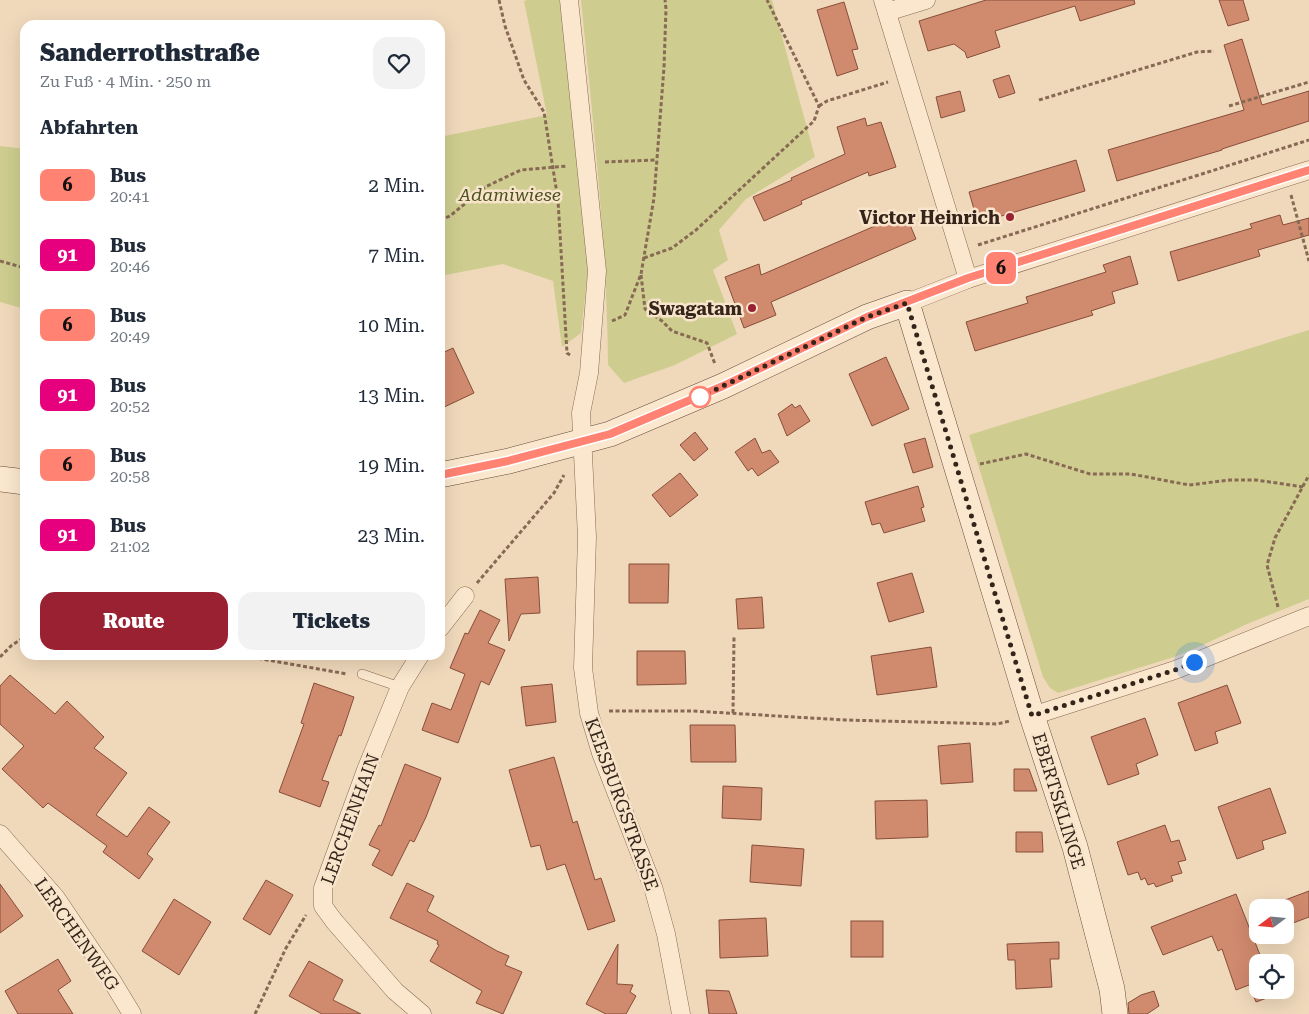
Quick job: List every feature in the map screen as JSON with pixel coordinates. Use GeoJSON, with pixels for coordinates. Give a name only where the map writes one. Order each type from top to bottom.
{"type":"FeatureCollection","features":[{"type":"Feature","properties":{"kind":"street","name":"KEESBURGSTRASSE"},"geometry":{"type":"LineString","coordinates":[[569,0],[597,271],[589,373],[581,413],[587,537],[583,668],[589,713],[601,753],[653,887],[666,934],[681,1014]]}},
{"type":"Feature","properties":{"kind":"street"},"geometry":{"type":"LineString","coordinates":[[926,0],[885,6],[908,76],[968,278]]}},
{"type":"Feature","properties":{"kind":"street"},"geometry":{"type":"LineString","coordinates":[[445,474],[508,461],[610,434],[723,386],[867,317],[968,278],[1309,170]]}},
{"type":"Feature","properties":{"kind":"street","name":"EBERTSKLINGE"},"geometry":{"type":"LineString","coordinates":[[907,303],[1032,716],[1075,846],[1114,1000],[1115,1014]]}},
{"type":"Feature","properties":{"kind":"street"},"geometry":{"type":"LineString","coordinates":[[0,479],[20,481]]}},
{"type":"Feature","properties":{"kind":"street"},"geometry":{"type":"LineString","coordinates":[[445,622],[465,596]]}},
{"type":"Feature","properties":{"kind":"street"},"geometry":{"type":"LineString","coordinates":[[1032,716],[1175,670],[1309,616]]}},
{"type":"Feature","properties":{"kind":"street","name":"LERCHENHAIN"},"geometry":{"type":"LineString","coordinates":[[417,660],[400,687],[366,770],[324,888],[323,906],[395,991],[422,1014]]}},
{"type":"Feature","properties":{"kind":"street","name":"LERCHENWEG"},"geometry":{"type":"LineString","coordinates":[[0,834],[56,898],[132,1014]]}},
{"type":"Feature","properties":{"kind":"lane"},"geometry":{"type":"LineString","coordinates":[[362,674],[400,687]]}},
{"type":"Feature","properties":{"kind":"path"},"geometry":{"type":"LineString","coordinates":[[499,0],[505,26],[524,80],[544,112],[558,200],[568,352],[589,373]]}},
{"type":"Feature","properties":{"kind":"path"},"geometry":{"type":"LineString","coordinates":[[592,330],[625,315],[641,274],[654,198],[664,58],[666,9],[664,0]]}},
{"type":"Feature","properties":{"kind":"path"},"geometry":{"type":"LineString","coordinates":[[767,0],[819,106]]}},
{"type":"Feature","properties":{"kind":"path"},"geometry":{"type":"LineString","coordinates":[[1039,100],[1197,52],[1214,51]]}},
{"type":"Feature","properties":{"kind":"path"},"geometry":{"type":"LineString","coordinates":[[644,258],[672,248],[696,230],[814,121],[819,106],[827,101],[908,76]]}},
{"type":"Feature","properties":{"kind":"path"},"geometry":{"type":"LineString","coordinates":[[1229,106],[1309,82]]}},
{"type":"Feature","properties":{"kind":"path"},"geometry":{"type":"LineString","coordinates":[[960,251],[1309,140]]}},
{"type":"Feature","properties":{"kind":"path"},"geometry":{"type":"LineString","coordinates":[[445,218],[450,216],[485,186],[522,170],[587,163],[657,160]]}},
{"type":"Feature","properties":{"kind":"path"},"geometry":{"type":"LineString","coordinates":[[1286,178],[1309,262]]}},
{"type":"Feature","properties":{"kind":"path"},"geometry":{"type":"LineString","coordinates":[[0,261],[20,267]]}},
{"type":"Feature","properties":{"kind":"path"},"geometry":{"type":"LineString","coordinates":[[641,274],[645,309],[672,331],[707,343],[723,386]]}},
{"type":"Feature","properties":{"kind":"path"},"geometry":{"type":"LineString","coordinates":[[465,596],[554,494],[581,442]]}},
{"type":"Feature","properties":{"kind":"path"},"geometry":{"type":"LineString","coordinates":[[957,469],[1026,454],[1090,474],[1131,474],[1189,485],[1230,480],[1256,480],[1304,487]]}},
{"type":"Feature","properties":{"kind":"path"},"geometry":{"type":"LineString","coordinates":[[1285,605],[1277,608],[1267,565],[1275,538],[1309,475]]}},
{"type":"Feature","properties":{"kind":"path"},"geometry":{"type":"LineString","coordinates":[[733,713],[734,638]]}},
{"type":"Feature","properties":{"kind":"path"},"geometry":{"type":"LineString","coordinates":[[0,657],[20,640]]}},
{"type":"Feature","properties":{"kind":"path"},"geometry":{"type":"LineString","coordinates":[[267,660],[351,675],[362,674]]}},
{"type":"Feature","properties":{"kind":"path"},"geometry":{"type":"LineString","coordinates":[[589,713],[626,710],[733,713],[845,720],[996,724],[1032,716]]}},
{"type":"Feature","properties":{"kind":"path"},"geometry":{"type":"LineString","coordinates":[[255,1014],[286,948],[324,888]]}},
{"type":"Feature","properties":{"kind":"green space","name":"Adamiwiese"},"geometry":{"type":"Polygon","coordinates":[[[559,0],[566,26],[588,269],[581,333],[562,347],[553,281],[503,264],[445,275],[445,136],[547,115],[524,1],[559,0]]]}},
{"type":"Feature","properties":{"kind":"green space"},"geometry":{"type":"Polygon","coordinates":[[[581,0],[772,0],[815,157],[746,199],[719,230],[728,260],[713,270],[737,334],[675,365],[624,383],[608,365],[602,228],[581,0]]]}},
{"type":"Feature","properties":{"kind":"green space"},"geometry":{"type":"Polygon","coordinates":[[[0,146],[20,148],[20,308],[0,302],[0,146]]]}},
{"type":"Feature","properties":{"kind":"green space"},"geometry":{"type":"Polygon","coordinates":[[[1309,330],[1309,599],[1247,624],[1174,657],[1058,693],[1050,688],[1043,677],[969,435],[1309,330]]]}},
{"type":"Feature","properties":{"kind":"building"},"geometry":{"type":"Polygon","coordinates":[[[986,0],[1134,0],[1135,4],[1080,21],[1075,6],[995,31],[1000,47],[967,58],[965,52],[954,44],[928,51],[919,21],[986,0]]]}},
{"type":"Feature","properties":{"kind":"building"},"geometry":{"type":"Polygon","coordinates":[[[1219,0],[1243,0],[1249,20],[1228,26],[1219,0]]]}},
{"type":"Feature","properties":{"kind":"building"},"geometry":{"type":"Polygon","coordinates":[[[844,2],[858,49],[852,50],[858,69],[837,76],[817,10],[844,2]]]}},
{"type":"Feature","properties":{"kind":"building"},"geometry":{"type":"Polygon","coordinates":[[[1242,39],[1262,105],[1309,91],[1309,121],[1222,150],[1117,181],[1108,150],[1244,110],[1224,45],[1242,39]]]}},
{"type":"Feature","properties":{"kind":"building"},"geometry":{"type":"Polygon","coordinates":[[[1009,75],[1015,93],[999,98],[993,80],[1009,75]]]}},
{"type":"Feature","properties":{"kind":"building"},"geometry":{"type":"Polygon","coordinates":[[[960,91],[965,111],[941,118],[936,97],[960,91]]]}},
{"type":"Feature","properties":{"kind":"building"},"geometry":{"type":"Polygon","coordinates":[[[865,118],[867,126],[881,122],[896,167],[869,176],[868,172],[801,201],[802,204],[764,221],[753,197],[845,154],[837,127],[865,118]]]}},
{"type":"Feature","properties":{"kind":"building"},"geometry":{"type":"Polygon","coordinates":[[[1076,160],[1085,191],[978,223],[969,192],[1076,160]]]}},
{"type":"Feature","properties":{"kind":"building"},"geometry":{"type":"Polygon","coordinates":[[[905,213],[916,239],[771,302],[776,315],[744,328],[725,277],[759,264],[761,275],[905,213]]]}},
{"type":"Feature","properties":{"kind":"building"},"geometry":{"type":"Polygon","coordinates":[[[1280,215],[1283,225],[1309,218],[1309,235],[1258,250],[1260,256],[1178,281],[1170,252],[1252,228],[1250,224],[1280,215]]]}},
{"type":"Feature","properties":{"kind":"building"},"geometry":{"type":"Polygon","coordinates":[[[1130,256],[1138,284],[1112,292],[1115,303],[1091,311],[1093,315],[975,351],[966,322],[1028,303],[1026,297],[1106,272],[1103,265],[1130,256]]]}},
{"type":"Feature","properties":{"kind":"building"},"geometry":{"type":"Polygon","coordinates":[[[453,348],[474,393],[445,407],[445,352],[453,348]]]}},
{"type":"Feature","properties":{"kind":"building"},"geometry":{"type":"Polygon","coordinates":[[[886,357],[909,409],[872,426],[849,374],[886,357]]]}},
{"type":"Feature","properties":{"kind":"building"},"geometry":{"type":"Polygon","coordinates":[[[792,404],[795,408],[800,405],[810,421],[787,436],[778,414],[792,404]]]}},
{"type":"Feature","properties":{"kind":"building"},"geometry":{"type":"Polygon","coordinates":[[[695,432],[708,449],[694,461],[680,445],[695,432]]]}},
{"type":"Feature","properties":{"kind":"building"},"geometry":{"type":"Polygon","coordinates":[[[755,438],[762,453],[770,450],[779,462],[758,476],[752,468],[748,471],[735,452],[755,438]]]}},
{"type":"Feature","properties":{"kind":"building"},"geometry":{"type":"Polygon","coordinates":[[[925,438],[933,467],[913,473],[904,444],[925,438]]]}},
{"type":"Feature","properties":{"kind":"building"},"geometry":{"type":"Polygon","coordinates":[[[680,473],[698,495],[670,517],[652,495],[680,473]]]}},
{"type":"Feature","properties":{"kind":"building"},"geometry":{"type":"Polygon","coordinates":[[[918,486],[924,507],[921,508],[925,521],[884,533],[880,523],[872,525],[865,502],[918,486]]]}},
{"type":"Feature","properties":{"kind":"building"},"geometry":{"type":"Polygon","coordinates":[[[629,564],[669,564],[668,603],[629,603],[629,564]]]}},
{"type":"Feature","properties":{"kind":"building"},"geometry":{"type":"Polygon","coordinates":[[[912,573],[924,612],[889,622],[877,583],[912,573]]]}},
{"type":"Feature","properties":{"kind":"building"},"geometry":{"type":"Polygon","coordinates":[[[538,577],[540,613],[521,614],[509,641],[505,579],[538,577]]]}},
{"type":"Feature","properties":{"kind":"building"},"geometry":{"type":"Polygon","coordinates":[[[762,597],[764,628],[738,629],[736,599],[762,597]]]}},
{"type":"Feature","properties":{"kind":"building"},"geometry":{"type":"Polygon","coordinates":[[[480,610],[500,620],[488,643],[505,650],[489,685],[481,681],[458,743],[422,730],[432,703],[451,710],[465,674],[450,668],[465,633],[468,634],[480,610]]]}},
{"type":"Feature","properties":{"kind":"building"},"geometry":{"type":"Polygon","coordinates":[[[931,647],[937,687],[877,695],[871,656],[931,647]]]}},
{"type":"Feature","properties":{"kind":"building"},"geometry":{"type":"Polygon","coordinates":[[[637,651],[685,651],[686,684],[637,685],[637,651]]]}},
{"type":"Feature","properties":{"kind":"building"},"geometry":{"type":"Polygon","coordinates":[[[10,675],[55,714],[67,701],[104,737],[94,748],[127,773],[96,815],[127,837],[149,807],[170,822],[147,854],[153,859],[139,879],[103,852],[107,846],[48,803],[43,808],[2,769],[24,746],[0,724],[0,686],[10,675]]]}},
{"type":"Feature","properties":{"kind":"building"},"geometry":{"type":"Polygon","coordinates":[[[314,683],[354,697],[341,736],[339,735],[322,780],[329,782],[320,807],[279,792],[304,724],[301,723],[314,683]]]}},
{"type":"Feature","properties":{"kind":"building"},"geometry":{"type":"Polygon","coordinates":[[[552,684],[556,722],[526,726],[521,687],[552,684]]]}},
{"type":"Feature","properties":{"kind":"building"},"geometry":{"type":"Polygon","coordinates":[[[1227,685],[1241,723],[1215,732],[1218,743],[1195,751],[1178,703],[1227,685]]]}},
{"type":"Feature","properties":{"kind":"building"},"geometry":{"type":"Polygon","coordinates":[[[1145,718],[1158,755],[1136,764],[1139,774],[1108,785],[1091,737],[1145,718]]]}},
{"type":"Feature","properties":{"kind":"building"},"geometry":{"type":"Polygon","coordinates":[[[690,725],[735,725],[736,762],[691,762],[690,725]]]}},
{"type":"Feature","properties":{"kind":"building"},"geometry":{"type":"Polygon","coordinates":[[[970,743],[973,782],[941,784],[938,746],[970,743]]]}},
{"type":"Feature","properties":{"kind":"building"},"geometry":{"type":"Polygon","coordinates":[[[554,757],[573,823],[577,821],[595,880],[601,878],[615,921],[588,930],[565,864],[547,870],[540,845],[531,847],[509,770],[554,757]]]}},
{"type":"Feature","properties":{"kind":"building"},"geometry":{"type":"Polygon","coordinates":[[[405,764],[441,778],[414,842],[410,840],[392,876],[372,865],[380,850],[369,845],[379,825],[381,826],[405,764]]]}},
{"type":"Feature","properties":{"kind":"building"},"geometry":{"type":"Polygon","coordinates":[[[1014,769],[1029,769],[1037,791],[1014,791],[1014,769]]]}},
{"type":"Feature","properties":{"kind":"building"},"geometry":{"type":"Polygon","coordinates":[[[723,786],[762,788],[761,820],[722,818],[723,786]]]}},
{"type":"Feature","properties":{"kind":"building"},"geometry":{"type":"Polygon","coordinates":[[[1270,788],[1286,833],[1262,841],[1264,849],[1237,859],[1218,807],[1270,788]]]}},
{"type":"Feature","properties":{"kind":"building"},"geometry":{"type":"Polygon","coordinates":[[[927,800],[928,837],[876,839],[875,801],[927,800]]]}},
{"type":"Feature","properties":{"kind":"building"},"geometry":{"type":"Polygon","coordinates":[[[1165,825],[1171,842],[1179,840],[1186,860],[1178,862],[1182,873],[1171,876],[1173,881],[1156,887],[1154,883],[1148,885],[1145,878],[1141,880],[1138,872],[1128,875],[1117,842],[1165,825]]]}},
{"type":"Feature","properties":{"kind":"building"},"geometry":{"type":"Polygon","coordinates":[[[1016,832],[1042,832],[1043,852],[1016,852],[1016,832]]]}},
{"type":"Feature","properties":{"kind":"building"},"geometry":{"type":"Polygon","coordinates":[[[752,845],[804,849],[801,886],[750,882],[752,845]]]}},
{"type":"Feature","properties":{"kind":"building"},"geometry":{"type":"Polygon","coordinates":[[[266,880],[293,895],[270,935],[243,919],[266,880]]]}},
{"type":"Feature","properties":{"kind":"building"},"geometry":{"type":"Polygon","coordinates":[[[407,883],[434,896],[427,911],[509,956],[505,965],[522,972],[503,1014],[476,1003],[482,991],[430,961],[439,945],[437,944],[438,941],[390,918],[407,883]]]}},
{"type":"Feature","properties":{"kind":"building"},"geometry":{"type":"Polygon","coordinates":[[[0,884],[23,916],[0,933],[0,884]]]}},
{"type":"Feature","properties":{"kind":"building"},"geometry":{"type":"Polygon","coordinates":[[[1309,891],[1309,917],[1294,923],[1294,899],[1288,899],[1309,891]]]}},
{"type":"Feature","properties":{"kind":"building"},"geometry":{"type":"Polygon","coordinates":[[[1236,894],[1249,927],[1249,944],[1256,944],[1260,954],[1249,954],[1249,985],[1236,990],[1222,949],[1218,951],[1212,936],[1163,955],[1151,927],[1236,894]]]}},
{"type":"Feature","properties":{"kind":"building"},"geometry":{"type":"Polygon","coordinates":[[[174,899],[211,922],[179,975],[142,951],[174,899]]]}},
{"type":"Feature","properties":{"kind":"building"},"geometry":{"type":"Polygon","coordinates":[[[766,918],[768,956],[720,958],[719,920],[766,918]]]}},
{"type":"Feature","properties":{"kind":"building"},"geometry":{"type":"Polygon","coordinates":[[[851,921],[883,921],[883,957],[851,957],[851,921]]]}},
{"type":"Feature","properties":{"kind":"building"},"geometry":{"type":"Polygon","coordinates":[[[1059,942],[1059,959],[1050,959],[1052,987],[1016,989],[1015,960],[1008,960],[1007,944],[1059,942]]]}},
{"type":"Feature","properties":{"kind":"building"},"geometry":{"type":"Polygon","coordinates":[[[618,944],[617,984],[633,985],[630,992],[636,996],[626,1014],[606,1014],[586,1004],[618,944]]]}},
{"type":"Feature","properties":{"kind":"building"},"geometry":{"type":"Polygon","coordinates":[[[58,959],[71,981],[58,990],[73,1014],[18,1014],[5,991],[58,959]]]}},
{"type":"Feature","properties":{"kind":"building"},"geometry":{"type":"Polygon","coordinates":[[[309,961],[343,980],[333,1000],[361,1014],[322,1014],[289,996],[309,961]]]}},
{"type":"Feature","properties":{"kind":"building"},"geometry":{"type":"Polygon","coordinates":[[[706,990],[729,991],[737,1014],[709,1014],[706,990]]]}},
{"type":"Feature","properties":{"kind":"building"},"geometry":{"type":"Polygon","coordinates":[[[1154,991],[1159,1006],[1147,1014],[1129,1014],[1128,1003],[1141,995],[1154,991]]]}},
{"type":"Feature","properties":{"kind":"bus line","name":"6"},"geometry":{"type":"LineString","coordinates":[[445,474],[508,461],[610,434],[671,410],[867,317],[968,278],[1309,170]]}},
{"type":"Feature","properties":{"kind":"place","name":"Victor Heinrich"},"geometry":{"type":"Point","coordinates":[1010,217]}},
{"type":"Feature","properties":{"kind":"place","name":"Swagatam"},"geometry":{"type":"Point","coordinates":[752,308]}},
{"type":"Feature","properties":{"kind":"route"},"geometry":{"type":"LineString","coordinates":[[700,397],[867,317],[907,303],[1032,716],[1175,670],[1194,662]]}}]}
